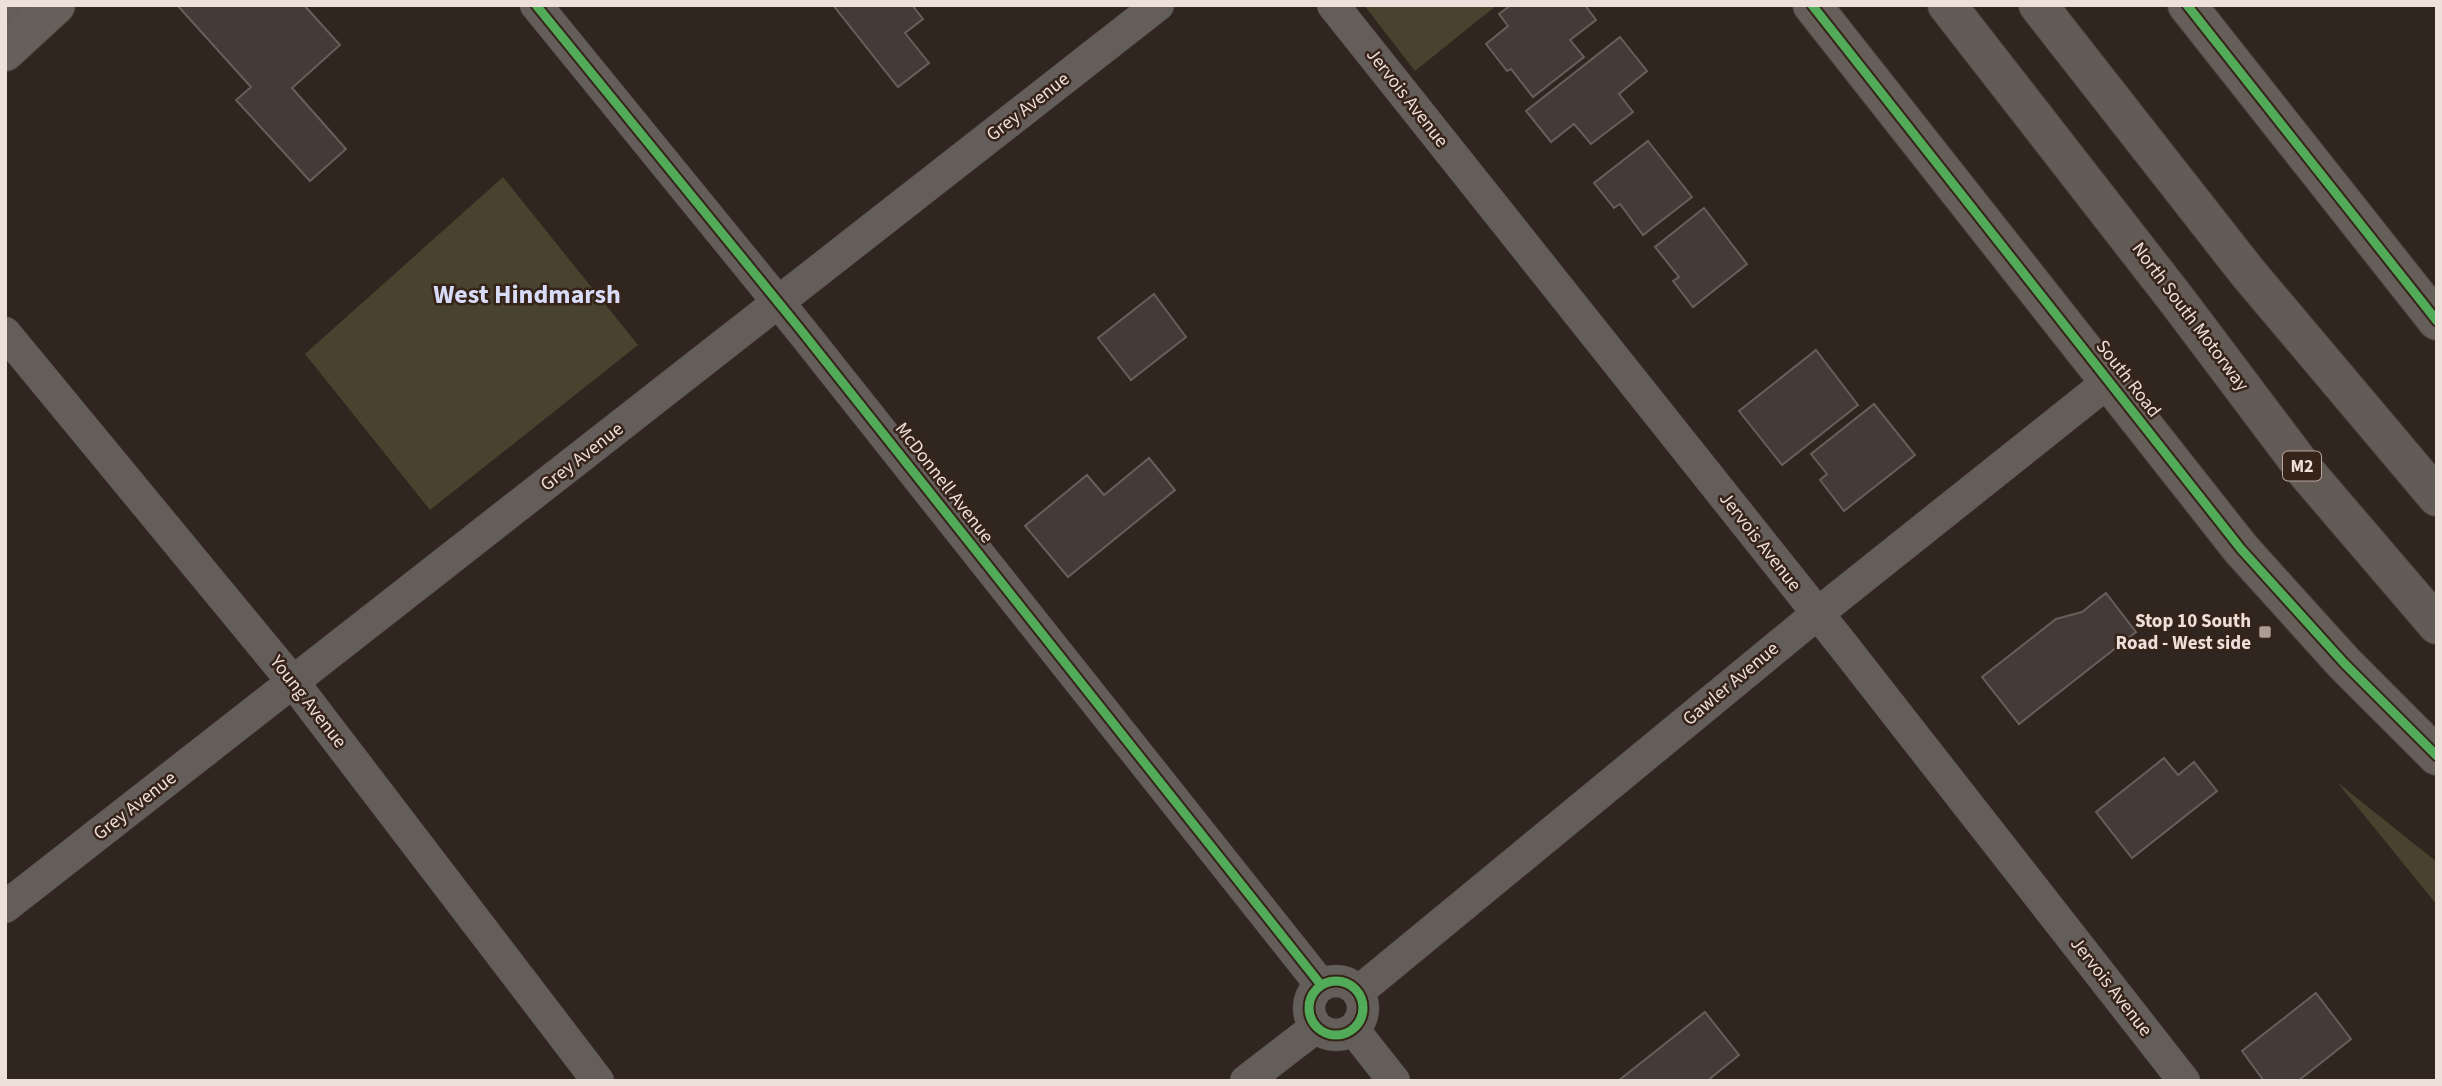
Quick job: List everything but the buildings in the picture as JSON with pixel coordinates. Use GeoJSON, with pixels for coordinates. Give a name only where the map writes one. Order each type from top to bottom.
{"type":"FeatureCollection","features":[{"type":"Feature","properties":{"kind":"highway","name":"North South Motorway"},"geometry":{"type":"LineString","coordinates":[[1947,5],[2176,299],[2307,473],[2437,625]]}},
{"type":"Feature","properties":{"kind":"highway"},"geometry":{"type":"LineString","coordinates":[[2038,5],[2248,273],[2437,497]]}},
{"type":"Feature","properties":{"kind":"main road"},"geometry":{"type":"LineString","coordinates":[[12,31],[56,5]]}},
{"type":"Feature","properties":{"kind":"main road","name":"South Road"},"geometry":{"type":"LineString","coordinates":[[1812,5],[2241,549],[2344,663],[2437,756]]}},
{"type":"Feature","properties":{"kind":"main road"},"geometry":{"type":"LineString","coordinates":[[2187,5],[2437,321]]}},
{"type":"Feature","properties":{"kind":"street","name":"McDonnell Avenue"},"geometry":{"type":"LineString","coordinates":[[536,5],[779,303],[1321,985]]}},
{"type":"Feature","properties":{"kind":"street","name":"Grey Avenue"},"geometry":{"type":"LineString","coordinates":[[5,907],[1158,5]]}},
{"type":"Feature","properties":{"kind":"street","name":"Jervois Avenue"},"geometry":{"type":"LineString","coordinates":[[1334,5],[2184,1081]]}},
{"type":"Feature","properties":{"kind":"street","name":"Young Avenue"},"geometry":{"type":"LineString","coordinates":[[5,333],[293,682],[598,1081]]}},
{"type":"Feature","properties":{"kind":"street","name":"Gawler Avenue"},"geometry":{"type":"LineString","coordinates":[[1358,992],[1817,614],[2108,383]]}},
{"type":"Feature","properties":{"kind":"street"},"geometry":{"type":"LineString","coordinates":[[1344,982],[1358,992],[1363,1011],[1353,1029],[1345,1034],[1324,1033],[1311,1021],[1308,1005],[1310,997],[1321,985],[1344,982]]}},
{"type":"Feature","properties":{"kind":"street"},"geometry":{"type":"LineString","coordinates":[[1246,1081],[1316,1027]]}},
{"type":"Feature","properties":{"kind":"street"},"geometry":{"type":"LineString","coordinates":[[1353,1029],[1394,1081]]}},
{"type":"Feature","properties":{"kind":"shaded area"},"geometry":{"type":"Polygon","coordinates":[[[1364,5],[1497,5],[1415,71],[1364,5]]]}},
{"type":"Feature","properties":{"kind":"shaded area"},"geometry":{"type":"Polygon","coordinates":[[[503,177],[638,345],[430,510],[305,354],[503,177]]]}},
{"type":"Feature","properties":{"kind":"shaded area"},"geometry":{"type":"Polygon","coordinates":[[[2337,782],[2437,862],[2437,905],[2337,782]]]}},
{"type":"Feature","properties":{"kind":"cycle path"},"geometry":{"type":"LineString","coordinates":[[536,5],[800,329],[1321,985]]}},
{"type":"Feature","properties":{"kind":"cycle path"},"geometry":{"type":"LineString","coordinates":[[1812,5],[2241,549],[2344,663],[2437,756]]}},
{"type":"Feature","properties":{"kind":"cycle path"},"geometry":{"type":"LineString","coordinates":[[2187,5],[2437,321]]}},
{"type":"Feature","properties":{"kind":"cycle path"},"geometry":{"type":"LineString","coordinates":[[1336,981],[1355,989],[1363,1008],[1355,1027],[1336,1035],[1317,1027],[1309,1008],[1317,989],[1336,981]]}},
{"type":"Feature","properties":{"kind":"place","name":"Stop 10 South Road - West side"},"geometry":{"type":"Point","coordinates":[2265,632]}},
{"type":"Feature","properties":{"kind":"district","name":"West Hindmarsh"},"geometry":{"type":"Point","coordinates":[527,294]}}]}
